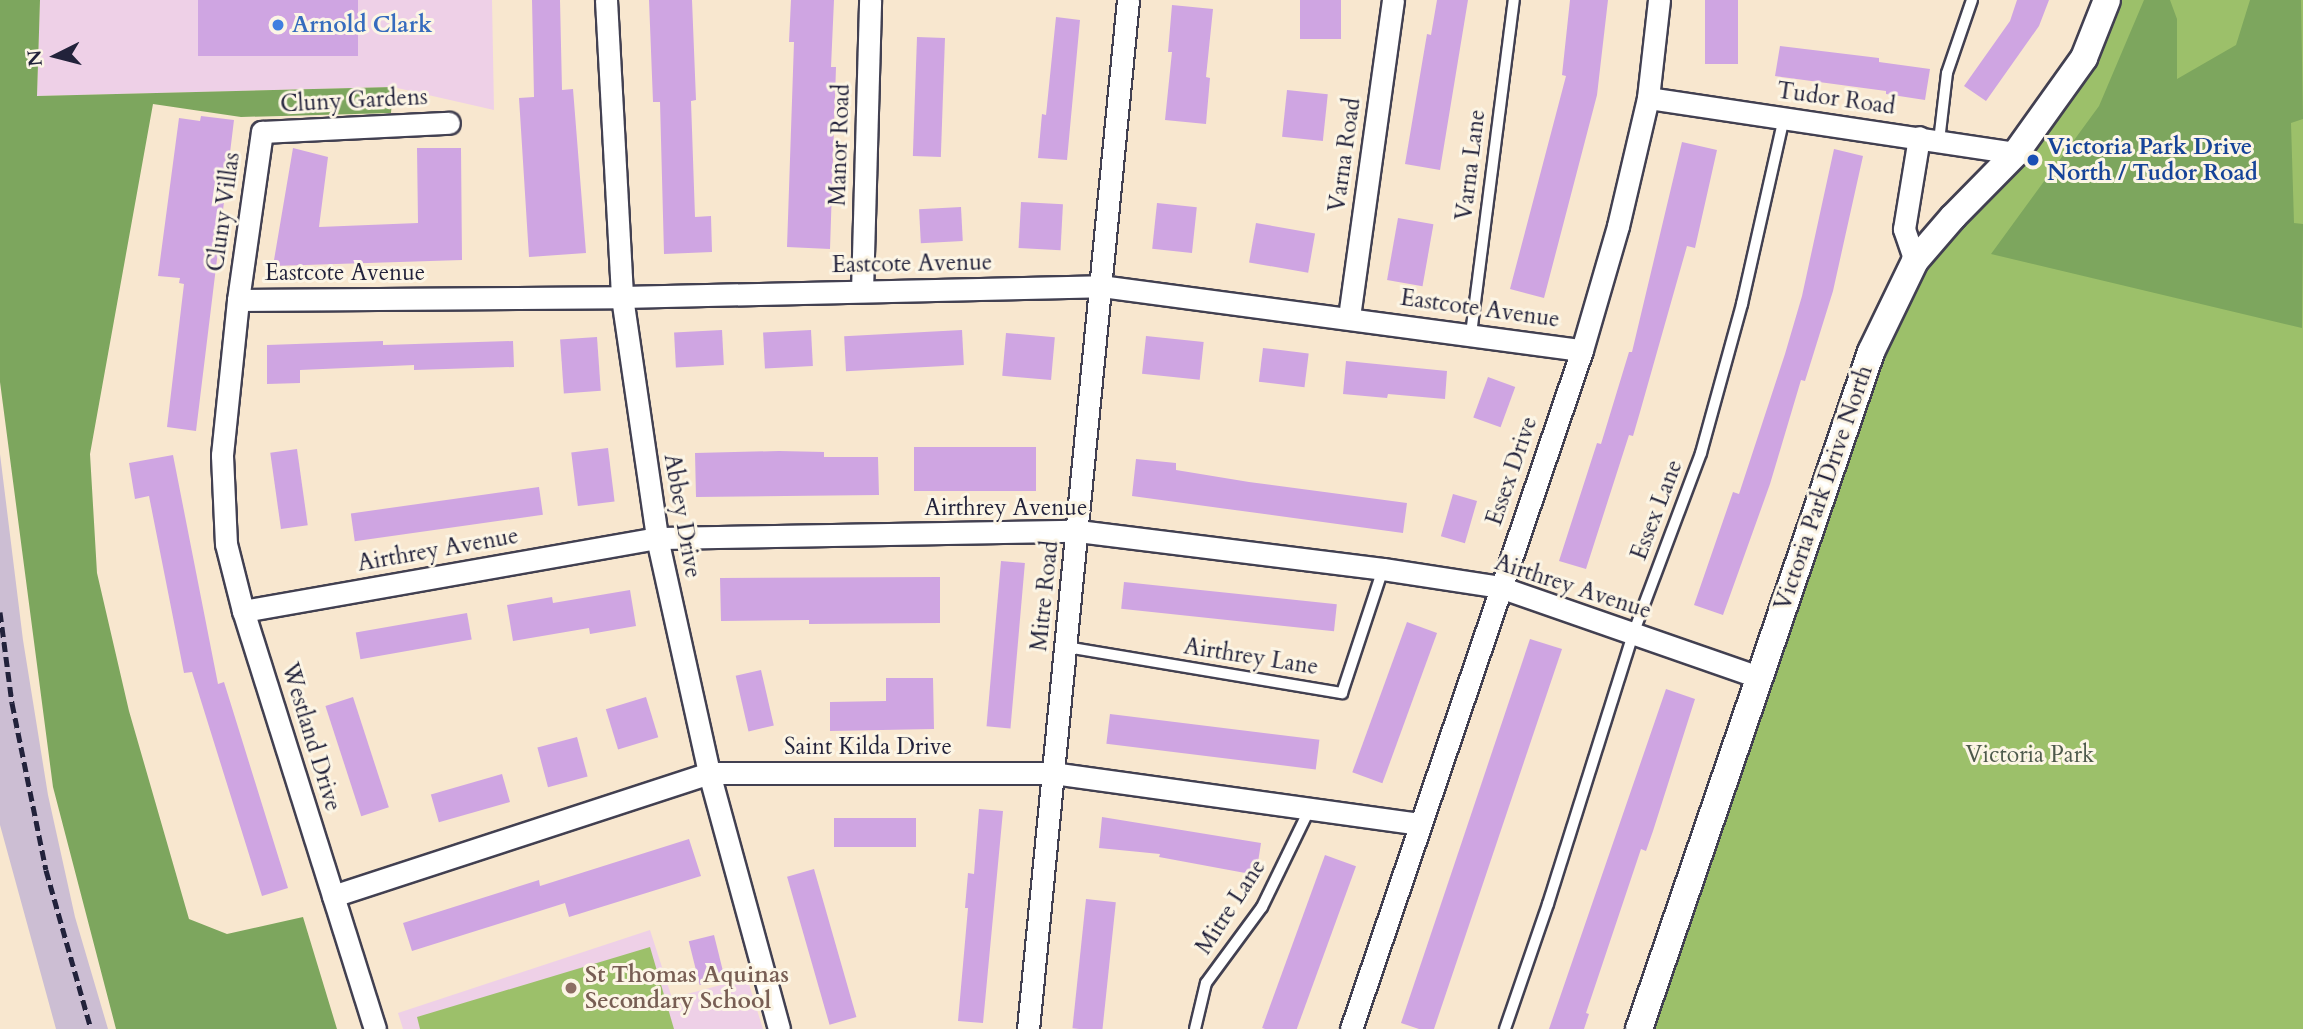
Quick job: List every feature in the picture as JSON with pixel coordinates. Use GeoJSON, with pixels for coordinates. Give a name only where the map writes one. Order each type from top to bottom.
{"type":"FeatureCollection","features":[{"type":"Feature","properties":{"kind":"street","name":"Abbey Drive"},"geometry":{"type":"LineString","coordinates":[[606,0],[622,298],[657,538],[709,773],[779,1029]]}},
{"type":"Feature","properties":{"kind":"street","name":"Manor Road"},"geometry":{"type":"LineString","coordinates":[[862,291],[870,0]]}},
{"type":"Feature","properties":{"kind":"street","name":"Mitre Road"},"geometry":{"type":"LineString","coordinates":[[1028,1029],[1128,0]]}},
{"type":"Feature","properties":{"kind":"street","name":"Varna Road"},"geometry":{"type":"LineString","coordinates":[[1349,317],[1393,0]]}},
{"type":"Feature","properties":{"kind":"street","name":"Essex Drive"},"geometry":{"type":"LineString","coordinates":[[1351,1029],[1582,350],[1618,226],[1648,98],[1658,0]]}},
{"type":"Feature","properties":{"kind":"street","name":"Victoria Park Drive North"},"geometry":{"type":"LineString","coordinates":[[1639,1029],[1871,352],[1915,261],[2016,153],[2084,58],[2107,0]]}},
{"type":"Feature","properties":{"kind":"street","name":"Tudor Road"},"geometry":{"type":"LineString","coordinates":[[1648,98],[2016,153]]}},
{"type":"Feature","properties":{"kind":"street","name":"Cluny Gardens"},"geometry":{"type":"LineString","coordinates":[[262,132],[449,123]]}},
{"type":"Feature","properties":{"kind":"street","name":"Cluny Villas"},"geometry":{"type":"LineString","coordinates":[[222,456],[239,300],[262,132]]}},
{"type":"Feature","properties":{"kind":"street"},"geometry":{"type":"LineString","coordinates":[[1915,261],[1904,229],[1929,139]]}},
{"type":"Feature","properties":{"kind":"street","name":"Eastcote Avenue"},"geometry":{"type":"LineString","coordinates":[[239,300],[622,298],[1101,286],[1582,350]]}},
{"type":"Feature","properties":{"kind":"street","name":"Westland Drive"},"geometry":{"type":"LineString","coordinates":[[222,456],[221,497],[226,544],[243,611],[375,1029]]}},
{"type":"Feature","properties":{"kind":"street","name":"Airthrey Avenue"},"geometry":{"type":"LineString","coordinates":[[243,611],[657,538],[1078,531],[1383,569],[1500,587],[1758,677]]}},
{"type":"Feature","properties":{"kind":"street","name":"Saint Kilda Drive"},"geometry":{"type":"LineString","coordinates":[[333,896],[709,773],[1053,774],[1419,824]]}},
{"type":"Feature","properties":{"kind":"lane","name":"Varna Lane"},"geometry":{"type":"LineString","coordinates":[[1471,334],[1514,0]]}},
{"type":"Feature","properties":{"kind":"lane"},"geometry":{"type":"LineString","coordinates":[[1929,139],[1947,73],[1972,0]]}},
{"type":"Feature","properties":{"kind":"lane","name":"Essex Lane"},"geometry":{"type":"LineString","coordinates":[[1505,1029],[1548,904],[1633,634],[1701,453],[1742,303],[1784,118]]}},
{"type":"Feature","properties":{"kind":"lane","name":"Airthrey Lane"},"geometry":{"type":"LineString","coordinates":[[1066,647],[1342,693],[1383,569]]}},
{"type":"Feature","properties":{"kind":"lane","name":"Mitre Lane"},"geometry":{"type":"LineString","coordinates":[[1195,1029],[1206,983],[1262,907],[1309,810]]}},
{"type":"Feature","properties":{"kind":"shaded area"},"geometry":{"type":"Polygon","coordinates":[[[40,0],[492,0],[494,110],[393,87],[37,96],[40,0]]]}},
{"type":"Feature","properties":{"kind":"shaded area"},"geometry":{"type":"Polygon","coordinates":[[[0,454],[23,640],[48,795],[75,917],[108,1029],[56,1029],[0,825],[0,454]]]}},
{"type":"Feature","properties":{"kind":"shaded area","name":"St Thomas Aquinas Secondary School"},"geometry":{"type":"Polygon","coordinates":[[[650,930],[672,998],[747,978],[763,1029],[403,1029],[398,1013],[650,930]]]}},
{"type":"Feature","properties":{"kind":"green space"},"geometry":{"type":"Polygon","coordinates":[[[0,0],[40,0],[37,96],[393,87],[391,113],[241,117],[153,104],[90,454],[97,573],[129,711],[189,919],[227,934],[303,917],[337,1029],[116,1029],[53,787],[0,382],[0,0]]]}},
{"type":"Feature","properties":{"kind":"green space","name":"Victoria Park"},"geometry":{"type":"Polygon","coordinates":[[[2107,0],[2303,0],[2303,1029],[1643,1029],[1915,261],[2016,153],[2107,0]]]}},
{"type":"Feature","properties":{"kind":"green space"},"geometry":{"type":"Polygon","coordinates":[[[2144,0],[2170,0],[2177,19],[2177,79],[2236,45],[2250,0],[2301,0],[2303,119],[2291,123],[2294,223],[2303,224],[2302,328],[1991,254],[2099,106],[2144,0]]]}},
{"type":"Feature","properties":{"kind":"green space","name":"St Thomas Aquinas Secondary School"},"geometry":{"type":"Polygon","coordinates":[[[650,947],[674,1029],[420,1029],[417,1017],[650,947]]]}},
{"type":"Feature","properties":{"kind":"building","name":"Arnold Clark"},"geometry":{"type":"Polygon","coordinates":[[[198,0],[358,0],[358,56],[198,56],[198,0]]]}},
{"type":"Feature","properties":{"kind":"building"},"geometry":{"type":"Polygon","coordinates":[[[532,0],[560,0],[562,90],[573,89],[586,253],[529,257],[519,98],[534,97],[532,0]]]}},
{"type":"Feature","properties":{"kind":"building"},"geometry":{"type":"Polygon","coordinates":[[[649,0],[692,0],[696,100],[691,101],[695,217],[711,216],[712,252],[664,254],[660,102],[653,102],[649,0]]]}},
{"type":"Feature","properties":{"kind":"building"},"geometry":{"type":"Polygon","coordinates":[[[791,0],[834,0],[831,67],[836,67],[830,249],[787,247],[794,42],[789,42],[791,0]]]}},
{"type":"Feature","properties":{"kind":"building"},"geometry":{"type":"Polygon","coordinates":[[[1300,0],[1341,0],[1341,39],[1300,39],[1300,0]]]}},
{"type":"Feature","properties":{"kind":"building"},"geometry":{"type":"Polygon","coordinates":[[[1437,0],[1468,0],[1440,170],[1405,164],[1427,34],[1431,35],[1437,0]]]}},
{"type":"Feature","properties":{"kind":"building"},"geometry":{"type":"Polygon","coordinates":[[[1570,0],[1608,0],[1597,95],[1544,298],[1510,289],[1566,76],[1562,75],[1570,0]]]}},
{"type":"Feature","properties":{"kind":"building"},"geometry":{"type":"Polygon","coordinates":[[[1705,0],[1738,0],[1738,64],[1705,64],[1705,0]]]}},
{"type":"Feature","properties":{"kind":"building"},"geometry":{"type":"Polygon","coordinates":[[[2017,0],[2049,0],[2039,26],[1986,101],[1964,86],[2010,21],[2017,0]]]}},
{"type":"Feature","properties":{"kind":"building"},"geometry":{"type":"Polygon","coordinates":[[[1172,5],[1213,9],[1206,77],[1210,78],[1206,124],[1165,120],[1172,52],[1168,52],[1172,5]]]}},
{"type":"Feature","properties":{"kind":"building"},"geometry":{"type":"Polygon","coordinates":[[[1056,17],[1080,20],[1067,160],[1038,158],[1042,114],[1046,115],[1056,17]]]}},
{"type":"Feature","properties":{"kind":"building"},"geometry":{"type":"Polygon","coordinates":[[[917,37],[945,38],[941,157],[913,156],[917,37]]]}},
{"type":"Feature","properties":{"kind":"building"},"geometry":{"type":"Polygon","coordinates":[[[1780,46],[1879,58],[1879,62],[1930,69],[1925,100],[1886,94],[1886,91],[1775,76],[1780,46]]]}},
{"type":"Feature","properties":{"kind":"building"},"geometry":{"type":"Polygon","coordinates":[[[1287,90],[1328,94],[1323,141],[1282,137],[1287,90]]]}},
{"type":"Feature","properties":{"kind":"building"},"geometry":{"type":"Polygon","coordinates":[[[201,116],[234,120],[196,431],[167,427],[184,284],[179,283],[180,278],[158,276],[179,118],[200,121],[201,116]]]}},
{"type":"Feature","properties":{"kind":"building"},"geometry":{"type":"Polygon","coordinates":[[[1682,142],[1717,150],[1695,248],[1687,246],[1633,436],[1629,435],[1586,569],[1559,561],[1597,443],[1601,444],[1629,352],[1632,352],[1682,142]]]}},
{"type":"Feature","properties":{"kind":"building"},"geometry":{"type":"Polygon","coordinates":[[[293,148],[328,157],[319,227],[418,223],[417,148],[461,148],[462,260],[273,266],[293,148]]]}},
{"type":"Feature","properties":{"kind":"building"},"geometry":{"type":"Polygon","coordinates":[[[1834,149],[1863,156],[1833,291],[1805,381],[1801,380],[1770,484],[1723,615],[1694,605],[1733,492],[1739,494],[1785,354],[1802,296],[1834,149]]]}},
{"type":"Feature","properties":{"kind":"building"},"geometry":{"type":"Polygon","coordinates":[[[1021,202],[1063,204],[1061,250],[1019,248],[1021,202]]]}},
{"type":"Feature","properties":{"kind":"building"},"geometry":{"type":"Polygon","coordinates":[[[1157,203],[1197,207],[1192,253],[1152,249],[1157,203]]]}},
{"type":"Feature","properties":{"kind":"building"},"geometry":{"type":"Polygon","coordinates":[[[961,207],[963,241],[921,243],[919,209],[961,207]]]}},
{"type":"Feature","properties":{"kind":"building"},"geometry":{"type":"Polygon","coordinates":[[[1398,218],[1433,224],[1423,286],[1387,280],[1398,218]]]}},
{"type":"Feature","properties":{"kind":"building"},"geometry":{"type":"Polygon","coordinates":[[[1256,223],[1315,233],[1308,273],[1249,262],[1256,223]]]}},
{"type":"Feature","properties":{"kind":"building"},"geometry":{"type":"Polygon","coordinates":[[[722,330],[724,365],[676,367],[674,333],[722,330]]]}},
{"type":"Feature","properties":{"kind":"building"},"geometry":{"type":"Polygon","coordinates":[[[811,330],[813,366],[765,368],[763,333],[811,330]]]}},
{"type":"Feature","properties":{"kind":"building"},"geometry":{"type":"Polygon","coordinates":[[[962,330],[964,365],[846,371],[844,336],[962,330]]]}},
{"type":"Feature","properties":{"kind":"building"},"geometry":{"type":"Polygon","coordinates":[[[1006,333],[1055,337],[1051,380],[1002,376],[1006,333]]]}},
{"type":"Feature","properties":{"kind":"building"},"geometry":{"type":"Polygon","coordinates":[[[1146,336],[1204,342],[1200,380],[1142,374],[1146,336]]]}},
{"type":"Feature","properties":{"kind":"building"},"geometry":{"type":"Polygon","coordinates":[[[597,337],[601,391],[564,393],[560,340],[597,337]]]}},
{"type":"Feature","properties":{"kind":"building"},"geometry":{"type":"Polygon","coordinates":[[[383,341],[383,345],[513,341],[514,367],[414,370],[414,365],[300,370],[300,383],[267,384],[267,345],[383,341]]]}},
{"type":"Feature","properties":{"kind":"building"},"geometry":{"type":"Polygon","coordinates":[[[1263,348],[1309,354],[1305,387],[1259,382],[1263,348]]]}},
{"type":"Feature","properties":{"kind":"building"},"geometry":{"type":"Polygon","coordinates":[[[1346,361],[1447,371],[1445,399],[1388,394],[1387,398],[1343,394],[1346,361]]]}},
{"type":"Feature","properties":{"kind":"building"},"geometry":{"type":"Polygon","coordinates":[[[1488,377],[1515,387],[1501,427],[1473,417],[1488,377]]]}},
{"type":"Feature","properties":{"kind":"building"},"geometry":{"type":"Polygon","coordinates":[[[914,447],[1036,447],[1036,491],[914,491],[914,447]]]}},
{"type":"Feature","properties":{"kind":"building"},"geometry":{"type":"Polygon","coordinates":[[[608,448],[615,502],[578,506],[571,453],[608,448]]]}},
{"type":"Feature","properties":{"kind":"building"},"geometry":{"type":"Polygon","coordinates":[[[297,449],[308,525],[281,529],[270,453],[297,449]]]}},
{"type":"Feature","properties":{"kind":"building"},"geometry":{"type":"Polygon","coordinates":[[[824,452],[824,457],[878,457],[879,495],[696,497],[695,453],[824,452]]]}},
{"type":"Feature","properties":{"kind":"building"},"geometry":{"type":"Polygon","coordinates":[[[173,455],[218,684],[224,682],[288,888],[262,896],[192,672],[184,673],[149,496],[135,499],[129,463],[173,455]]]}},
{"type":"Feature","properties":{"kind":"building"},"geometry":{"type":"Polygon","coordinates":[[[1136,459],[1176,463],[1176,470],[1249,482],[1407,503],[1403,533],[1132,496],[1136,459]]]}},
{"type":"Feature","properties":{"kind":"building"},"geometry":{"type":"Polygon","coordinates":[[[539,487],[543,515],[355,541],[351,513],[539,487]]]}},
{"type":"Feature","properties":{"kind":"building"},"geometry":{"type":"Polygon","coordinates":[[[1453,494],[1477,501],[1465,543],[1441,536],[1453,494]]]}},
{"type":"Feature","properties":{"kind":"building"},"geometry":{"type":"Polygon","coordinates":[[[1001,561],[1025,563],[1010,728],[987,726],[1001,561]]]}},
{"type":"Feature","properties":{"kind":"building"},"geometry":{"type":"Polygon","coordinates":[[[940,577],[940,623],[809,624],[809,620],[721,621],[720,578],[940,577]]]}},
{"type":"Feature","properties":{"kind":"building"},"geometry":{"type":"Polygon","coordinates":[[[1124,582],[1337,604],[1334,631],[1121,609],[1124,582]]]}},
{"type":"Feature","properties":{"kind":"building"},"geometry":{"type":"Polygon","coordinates":[[[630,590],[636,626],[590,634],[589,628],[513,641],[507,605],[552,597],[553,603],[630,590]]]}},
{"type":"Feature","properties":{"kind":"building"},"geometry":{"type":"Polygon","coordinates":[[[467,613],[472,640],[360,659],[356,633],[467,613]]]}},
{"type":"Feature","properties":{"kind":"building"},"geometry":{"type":"Polygon","coordinates":[[[1407,622],[1437,633],[1382,783],[1352,772],[1407,622]]]}},
{"type":"Feature","properties":{"kind":"building"},"geometry":{"type":"Polygon","coordinates":[[[1530,639],[1562,649],[1434,1029],[1419,1029],[1401,1023],[1530,639]]]}},
{"type":"Feature","properties":{"kind":"building"},"geometry":{"type":"Polygon","coordinates":[[[761,670],[774,726],[748,731],[736,676],[761,670]]]}},
{"type":"Feature","properties":{"kind":"building"},"geometry":{"type":"Polygon","coordinates":[[[886,678],[933,678],[934,729],[830,731],[830,702],[886,701],[886,678]]]}},
{"type":"Feature","properties":{"kind":"building"},"geometry":{"type":"Polygon","coordinates":[[[1666,689],[1695,699],[1653,831],[1646,851],[1641,849],[1586,1013],[1589,1014],[1584,1029],[1549,1029],[1666,689]]]}},
{"type":"Feature","properties":{"kind":"building"},"geometry":{"type":"Polygon","coordinates":[[[353,697],[389,807],[361,816],[325,706],[353,697]]]}},
{"type":"Feature","properties":{"kind":"building"},"geometry":{"type":"Polygon","coordinates":[[[646,697],[658,737],[618,749],[606,709],[646,697]]]}},
{"type":"Feature","properties":{"kind":"building"},"geometry":{"type":"Polygon","coordinates":[[[1110,714],[1319,740],[1316,769],[1106,744],[1110,714]]]}},
{"type":"Feature","properties":{"kind":"building"},"geometry":{"type":"Polygon","coordinates":[[[577,737],[588,777],[548,787],[537,748],[577,737]]]}},
{"type":"Feature","properties":{"kind":"building"},"geometry":{"type":"Polygon","coordinates":[[[502,774],[510,802],[439,822],[431,794],[502,774]]]}},
{"type":"Feature","properties":{"kind":"building"},"geometry":{"type":"Polygon","coordinates":[[[979,809],[1003,811],[983,1023],[958,1021],[968,908],[965,908],[968,873],[974,874],[979,809]]]}},
{"type":"Feature","properties":{"kind":"building"},"geometry":{"type":"Polygon","coordinates":[[[1102,817],[1261,843],[1256,875],[1159,857],[1160,854],[1099,848],[1102,817]]]}},
{"type":"Feature","properties":{"kind":"building"},"geometry":{"type":"Polygon","coordinates":[[[834,818],[916,818],[916,847],[834,847],[834,818]]]}},
{"type":"Feature","properties":{"kind":"building"},"geometry":{"type":"Polygon","coordinates":[[[689,839],[701,876],[569,917],[565,903],[412,951],[403,923],[539,880],[540,886],[689,839]]]}},
{"type":"Feature","properties":{"kind":"building"},"geometry":{"type":"Polygon","coordinates":[[[1325,855],[1356,866],[1297,1029],[1262,1028],[1325,855]]]}},
{"type":"Feature","properties":{"kind":"building"},"geometry":{"type":"Polygon","coordinates":[[[814,869],[856,1017],[830,1025],[787,877],[814,869]]]}},
{"type":"Feature","properties":{"kind":"building"},"geometry":{"type":"Polygon","coordinates":[[[1086,899],[1116,902],[1103,1029],[1072,1028],[1086,899]]]}},
{"type":"Feature","properties":{"kind":"building"},"geometry":{"type":"Polygon","coordinates":[[[714,935],[725,979],[700,985],[689,941],[714,935]]]}},
{"type":"Feature","properties":{"kind":"railway"},"geometry":{"type":"LineString","coordinates":[[0,612],[12,703],[46,870],[91,1029]]}},
{"type":"Feature","properties":{"kind":"place","name":"Arnold Clark"},"geometry":{"type":"Point","coordinates":[278,25]}},
{"type":"Feature","properties":{"kind":"place","name":"Victoria Park Drive North / Tudor Road"},"geometry":{"type":"Point","coordinates":[2033,160]}},
{"type":"Feature","properties":{"kind":"place","name":"St Thomas Aquinas Secondary School"},"geometry":{"type":"Point","coordinates":[571,988]}}]}
